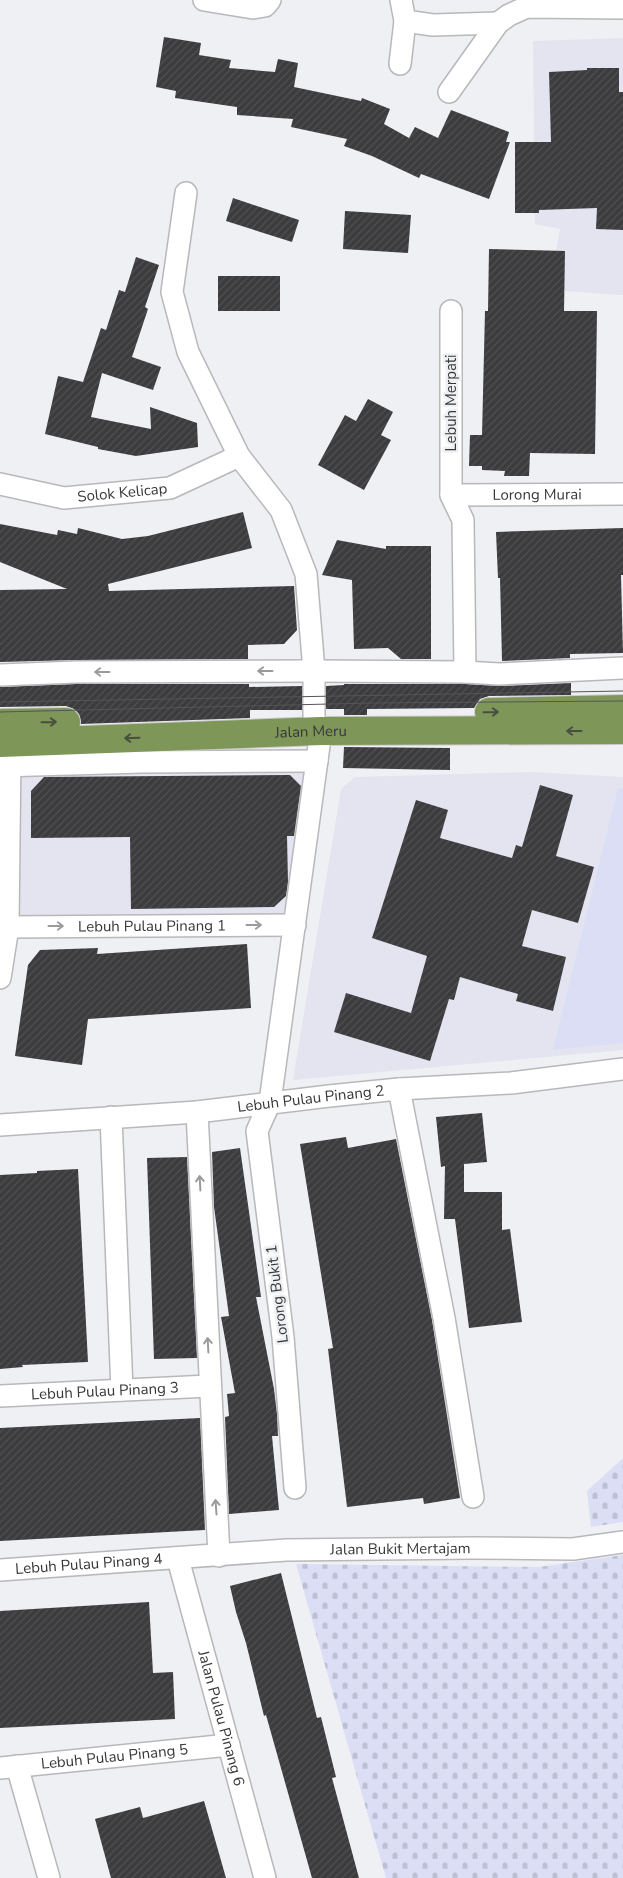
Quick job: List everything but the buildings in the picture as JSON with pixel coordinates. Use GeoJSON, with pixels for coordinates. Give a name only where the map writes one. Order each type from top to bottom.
{"type":"FeatureCollection","features":[{"type":"Feature","properties":{"kind":"highway","name":"Jalan Meru"},"geometry":{"type":"LineString","coordinates":[[4,748],[317,724],[623,709]]}},
{"type":"Feature","properties":{"kind":"highway","name":"Jalan Meru"},"geometry":{"type":"LineString","coordinates":[[317,724],[623,730]]}},
{"type":"Feature","properties":{"kind":"street"},"geometry":{"type":"LineString","coordinates":[[204,0],[253,8],[265,6],[270,0]]}},
{"type":"Feature","properties":{"kind":"street"},"geometry":{"type":"LineString","coordinates":[[400,64],[405,21],[401,0]]}},
{"type":"Feature","properties":{"kind":"street"},"geometry":{"type":"LineString","coordinates":[[449,92],[498,23],[509,15],[527,7],[623,8]]}},
{"type":"Feature","properties":{"kind":"street"},"geometry":{"type":"LineString","coordinates":[[405,21],[434,25],[498,23]]}},
{"type":"Feature","properties":{"kind":"street","name":"Lorong Bukit 1"},"geometry":{"type":"LineString","coordinates":[[186,193],[172,292],[188,352],[239,456],[282,510],[306,574],[314,671],[317,761],[270,1102],[257,1130],[283,1337],[295,1488]]}},
{"type":"Feature","properties":{"kind":"street","name":"Lebuh Merpati"},"geometry":{"type":"LineString","coordinates":[[451,311],[451,496]]}},
{"type":"Feature","properties":{"kind":"street","name":"Solok Kelicap"},"geometry":{"type":"LineString","coordinates":[[0,484],[64,498],[170,488],[239,456]]}},
{"type":"Feature","properties":{"kind":"street","name":"Lorong Murai"},"geometry":{"type":"LineString","coordinates":[[451,496],[623,494]]}},
{"type":"Feature","properties":{"kind":"street"},"geometry":{"type":"LineString","coordinates":[[451,496],[463,520],[465,672]]}},
{"type":"Feature","properties":{"kind":"street"},"geometry":{"type":"LineString","coordinates":[[0,675],[76,672],[314,671],[499,674],[623,668]]}},
{"type":"Feature","properties":{"kind":"street"},"geometry":{"type":"LineString","coordinates":[[0,978],[4,937],[4,748],[142,762],[317,761]]}},
{"type":"Feature","properties":{"kind":"street","name":"Lebuh Pulau Pinang 1"},"geometry":{"type":"LineString","coordinates":[[4,937],[295,925]]}},
{"type":"Feature","properties":{"kind":"street","name":"Lebuh Pulau Pinang 2"},"geometry":{"type":"LineString","coordinates":[[0,1125],[112,1116],[197,1112],[270,1102],[399,1089],[511,1083],[623,1069]]}},
{"type":"Feature","properties":{"kind":"street"},"geometry":{"type":"LineString","coordinates":[[399,1089],[444,1318],[473,1497]]}},
{"type":"Feature","properties":{"kind":"street"},"geometry":{"type":"LineString","coordinates":[[197,1112],[219,1556]]}},
{"type":"Feature","properties":{"kind":"street"},"geometry":{"type":"LineString","coordinates":[[112,1116],[122,1390]]}},
{"type":"Feature","properties":{"kind":"street","name":"Lebuh Pulau Pinang 3"},"geometry":{"type":"LineString","coordinates":[[0,1396],[210,1386]]}},
{"type":"Feature","properties":{"kind":"street","name":"Jalan Bukit Mertajam"},"geometry":{"type":"LineString","coordinates":[[178,1559],[286,1550],[573,1549],[623,1542]]}},
{"type":"Feature","properties":{"kind":"street","name":"Lebuh Pulau Pinang 4"},"geometry":{"type":"LineString","coordinates":[[0,1570],[178,1559]]}},
{"type":"Feature","properties":{"kind":"street","name":"Jalan Pulau Pinang 6"},"geometry":{"type":"LineString","coordinates":[[178,1559],[265,1878]]}},
{"type":"Feature","properties":{"kind":"street","name":"Lebuh Pulau Pinang 5"},"geometry":{"type":"LineString","coordinates":[[8,1767],[229,1746]]}},
{"type":"Feature","properties":{"kind":"street"},"geometry":{"type":"LineString","coordinates":[[8,1767],[49,1878]]}},
{"type":"Feature","properties":{"kind":"shaded area"},"geometry":{"type":"Polygon","coordinates":[[[623,38],[623,295],[549,290],[560,229],[535,224],[533,41],[623,38]]]}},
{"type":"Feature","properties":{"kind":"shaded area"},"geometry":{"type":"Polygon","coordinates":[[[310,768],[288,919],[0,922],[0,773],[310,768]]]}},
{"type":"Feature","properties":{"kind":"shaded area"},"geometry":{"type":"Polygon","coordinates":[[[531,772],[623,777],[623,1050],[293,1080],[341,789],[355,777],[531,772]]]}},
{"type":"Feature","properties":{"kind":"green space"},"geometry":{"type":"Polygon","coordinates":[[[618,788],[623,789],[623,1043],[553,1050],[618,788]]]}},
{"type":"Feature","properties":{"kind":"green space"},"geometry":{"type":"Polygon","coordinates":[[[623,1458],[623,1522],[591,1527],[587,1491],[623,1458]]]}},
{"type":"Feature","properties":{"kind":"green space"},"geometry":{"type":"Polygon","coordinates":[[[623,1555],[623,1878],[386,1878],[296,1564],[539,1567],[623,1555]]]}},
{"type":"Feature","properties":{"kind":"tram line"},"geometry":{"type":"LineString","coordinates":[[0,702],[623,691]]}},
{"type":"Feature","properties":{"kind":"tram line"},"geometry":{"type":"LineString","coordinates":[[0,712],[371,703],[623,701]]}}]}
